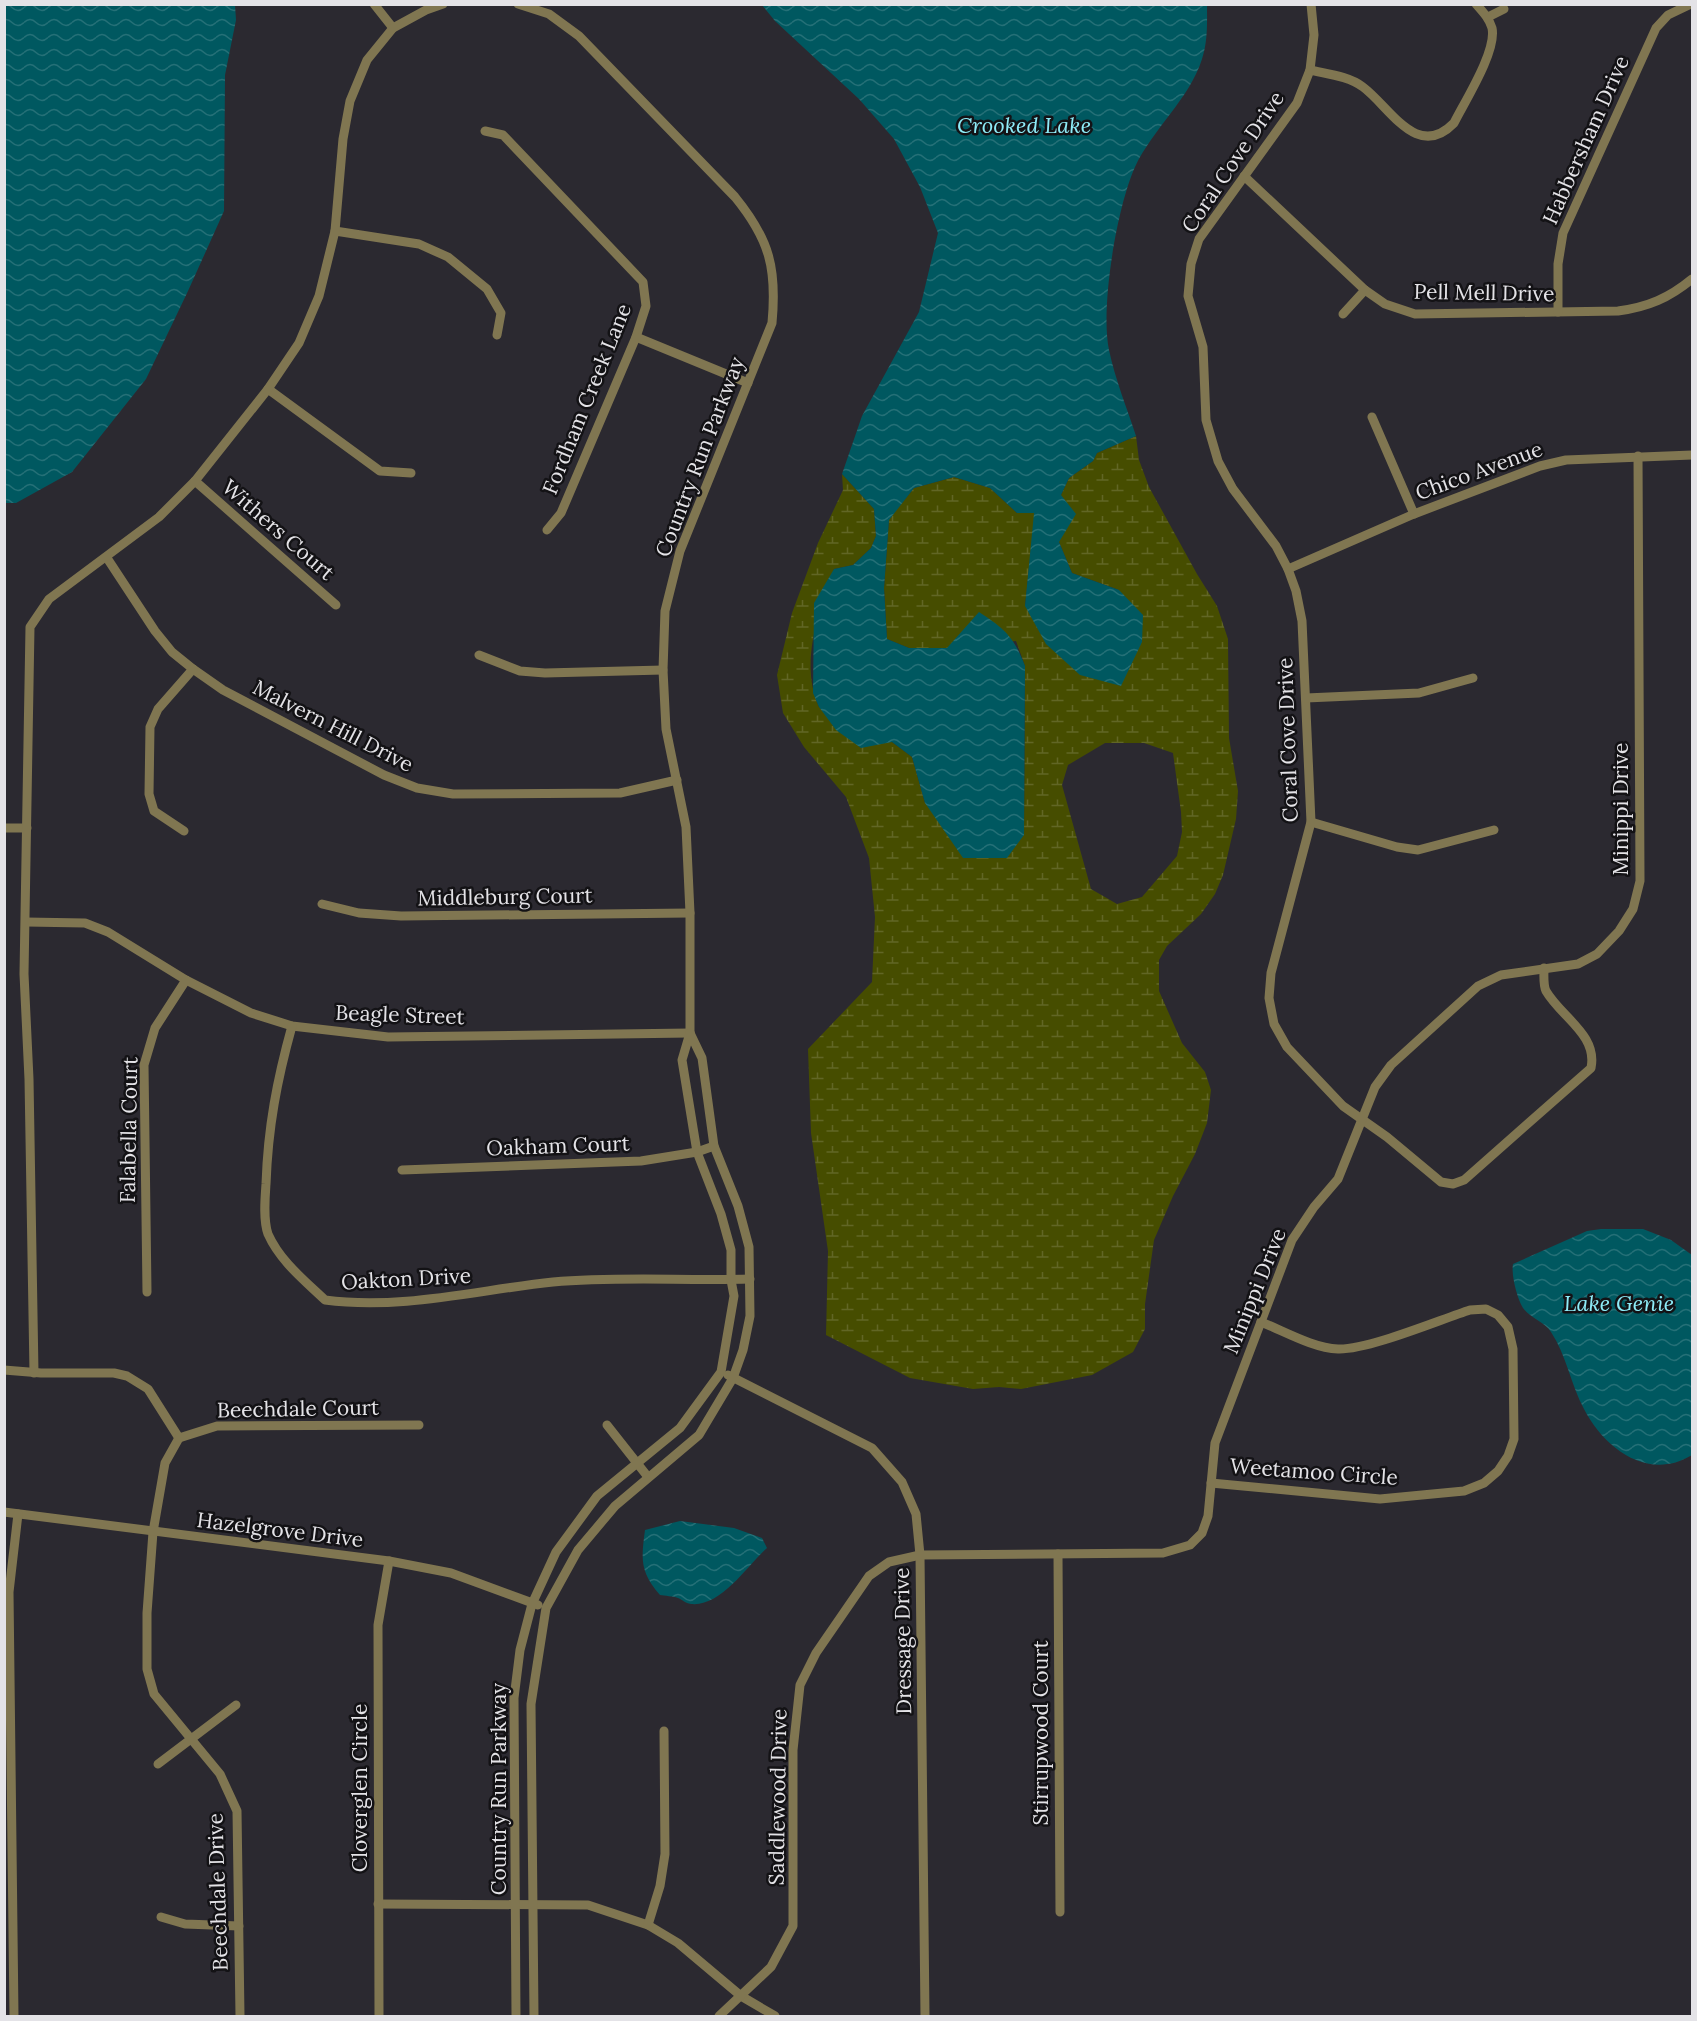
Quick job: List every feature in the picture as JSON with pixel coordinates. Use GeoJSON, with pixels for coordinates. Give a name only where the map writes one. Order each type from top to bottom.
{"type":"FeatureCollection","features":[{"type":"Feature","properties":{"kind":"street"},"geometry":{"type":"LineString","coordinates":[[374,4],[393,28]]}},
{"type":"Feature","properties":{"kind":"street"},"geometry":{"type":"LineString","coordinates":[[34,1373],[29,1079],[24,974],[30,627],[49,599],[159,517],[195,481],[268,389],[298,343],[319,296],[335,231],[343,139],[350,101],[367,60],[393,28],[426,10],[443,4]]}},
{"type":"Feature","properties":{"kind":"street","name":"Country Run Parkway"},"geometry":{"type":"LineString","coordinates":[[516,2016],[517,1903],[513,1698],[520,1650],[532,1604],[548,1566],[573,1526],[597,1496],[680,1428],[721,1372],[734,1296],[731,1280],[731,1250],[724,1223],[697,1152],[687,1106],[682,1060],[690,1033],[690,913],[686,827],[666,729],[663,670],[666,611],[680,551],[772,323],[775,290],[770,257],[755,222],[735,197],[579,36],[549,14],[518,4]]}},
{"type":"Feature","properties":{"kind":"street","name":"Coral Cove Drive"},"geometry":{"type":"LineString","coordinates":[[1311,4],[1314,35],[1310,70],[1298,103],[1199,239],[1191,264],[1188,296],[1203,346],[1206,420],[1218,461],[1233,489],[1276,546],[1296,591],[1302,621],[1311,822],[1271,973],[1269,998],[1274,1024],[1287,1047],[1343,1106],[1387,1137],[1441,1182],[1453,1184],[1464,1180],[1591,1068],[1594,1057],[1591,1045],[1545,988],[1544,968]]}},
{"type":"Feature","properties":{"kind":"street"},"geometry":{"type":"LineString","coordinates":[[1310,70],[1346,78],[1363,87],[1407,129],[1422,136],[1436,136],[1447,131],[1454,123],[1491,47],[1492,30],[1488,17],[1476,4]]}},
{"type":"Feature","properties":{"kind":"street","name":"Habbersham Drive"},"geometry":{"type":"LineString","coordinates":[[1558,312],[1558,264],[1563,233],[1656,28],[1668,15],[1691,4]]}},
{"type":"Feature","properties":{"kind":"street"},"geometry":{"type":"LineString","coordinates":[[1488,17],[1504,9]]}},
{"type":"Feature","properties":{"kind":"street","name":"Fordham Creek Lane"},"geometry":{"type":"LineString","coordinates":[[485,130],[502,135],[643,282],[646,306],[636,337],[561,513],[547,530]]}},
{"type":"Feature","properties":{"kind":"street","name":"Pell Mell Drive"},"geometry":{"type":"LineString","coordinates":[[1245,176],[1365,290],[1385,304],[1415,314],[1618,311],[1644,308],[1671,296],[1692,279]]}},
{"type":"Feature","properties":{"kind":"street"},"geometry":{"type":"LineString","coordinates":[[335,231],[419,244],[448,257],[487,288],[501,313],[497,335]]}},
{"type":"Feature","properties":{"kind":"street"},"geometry":{"type":"LineString","coordinates":[[1343,314],[1365,290]]}},
{"type":"Feature","properties":{"kind":"street"},"geometry":{"type":"LineString","coordinates":[[636,337],[748,383]]}},
{"type":"Feature","properties":{"kind":"street"},"geometry":{"type":"LineString","coordinates":[[268,389],[380,471],[411,472]]}},
{"type":"Feature","properties":{"kind":"street"},"geometry":{"type":"LineString","coordinates":[[1371,417],[1414,514]]}},
{"type":"Feature","properties":{"kind":"street","name":"Chico Avenue"},"geometry":{"type":"LineString","coordinates":[[1288,569],[1414,514],[1540,466],[1566,460],[1692,455]]}},
{"type":"Feature","properties":{"kind":"street","name":"Minippi Drive"},"geometry":{"type":"LineString","coordinates":[[1120,1554],[1163,1553],[1190,1545],[1202,1533],[1208,1516],[1215,1443],[1292,1240],[1314,1207],[1338,1179],[1375,1087],[1391,1065],[1478,986],[1501,975],[1578,964],[1597,954],[1619,931],[1633,909],[1640,881],[1638,456]]}},
{"type":"Feature","properties":{"kind":"street","name":"Withers Court"},"geometry":{"type":"LineString","coordinates":[[195,481],[336,605]]}},
{"type":"Feature","properties":{"kind":"street","name":"Malvern Hill Drive"},"geometry":{"type":"LineString","coordinates":[[107,558],[155,631],[172,652],[193,669],[223,690],[384,775],[417,788],[453,794],[620,793],[677,780]]}},
{"type":"Feature","properties":{"kind":"street"},"geometry":{"type":"LineString","coordinates":[[479,655],[520,670],[545,673],[663,670]]}},
{"type":"Feature","properties":{"kind":"street"},"geometry":{"type":"LineString","coordinates":[[184,831],[154,811],[149,794],[150,727],[158,709],[193,669]]}},
{"type":"Feature","properties":{"kind":"street"},"geometry":{"type":"LineString","coordinates":[[1306,698],[1419,693],[1473,678]]}},
{"type":"Feature","properties":{"kind":"street"},"geometry":{"type":"LineString","coordinates":[[1311,822],[1397,848],[1418,850],[1494,830]]}},
{"type":"Feature","properties":{"kind":"street"},"geometry":{"type":"LineString","coordinates":[[4,828],[27,828]]}},
{"type":"Feature","properties":{"kind":"street","name":"Middleburg Court"},"geometry":{"type":"LineString","coordinates":[[322,904],[359,913],[401,916],[690,913]]}},
{"type":"Feature","properties":{"kind":"street","name":"Beagle Street"},"geometry":{"type":"LineString","coordinates":[[26,922],[85,923],[93,926],[150,956],[186,980],[251,1013],[292,1026],[388,1037],[690,1033]]}},
{"type":"Feature","properties":{"kind":"street","name":"Falabella Court"},"geometry":{"type":"LineString","coordinates":[[147,1292],[144,1065],[154,1028],[186,980]]}},
{"type":"Feature","properties":{"kind":"street","name":"Oakton Drive"},"geometry":{"type":"LineString","coordinates":[[292,1026],[276,1083],[268,1131],[265,1201],[267,1232],[283,1259],[325,1300],[372,1303],[450,1297],[551,1282],[602,1279],[750,1279]]}},
{"type":"Feature","properties":{"kind":"street","name":"Country Run Parkway"},"geometry":{"type":"LineString","coordinates":[[534,2016],[535,1904],[531,1704],[546,1608],[578,1550],[615,1506],[699,1435],[733,1378],[743,1350],[750,1316],[749,1247],[738,1206],[714,1146],[702,1059],[690,1033]]}},
{"type":"Feature","properties":{"kind":"street","name":"Oakham Court"},"geometry":{"type":"LineString","coordinates":[[402,1170],[640,1161],[697,1152],[714,1146]]}},
{"type":"Feature","properties":{"kind":"street","name":"Weetamoo Circle"},"geometry":{"type":"LineString","coordinates":[[1211,1483],[1380,1499],[1464,1491],[1484,1483],[1498,1471],[1508,1456],[1514,1439],[1513,1349],[1508,1327],[1498,1315],[1486,1309],[1470,1310],[1358,1347],[1338,1349],[1320,1346],[1261,1322]]}},
{"type":"Feature","properties":{"kind":"street"},"geometry":{"type":"LineString","coordinates":[[4,1370],[34,1373],[114,1373],[137,1381],[148,1389],[179,1438]]}},
{"type":"Feature","properties":{"kind":"street","name":"Dressage Drive"},"geometry":{"type":"LineString","coordinates":[[721,1372],[872,1448],[902,1482],[916,1514],[921,1555],[925,2016]]}},
{"type":"Feature","properties":{"kind":"street","name":"Beechdale Court"},"geometry":{"type":"LineString","coordinates":[[179,1438],[217,1426],[419,1425]]}},
{"type":"Feature","properties":{"kind":"street"},"geometry":{"type":"LineString","coordinates":[[607,1425],[648,1477]]}},
{"type":"Feature","properties":{"kind":"street","name":"Beechdale Drive"},"geometry":{"type":"LineString","coordinates":[[179,1438],[165,1463],[153,1532],[147,1613],[147,1669],[154,1694],[220,1774],[237,1811],[240,2016]]}},
{"type":"Feature","properties":{"kind":"street","name":"Hazelgrove Drive"},"geometry":{"type":"LineString","coordinates":[[4,1512],[389,1561],[451,1573],[546,1608]]}},
{"type":"Feature","properties":{"kind":"street"},"geometry":{"type":"LineString","coordinates":[[14,2016],[9,1592],[18,1514]]}},
{"type":"Feature","properties":{"kind":"street","name":"Stirrupwood Court"},"geometry":{"type":"LineString","coordinates":[[1058,1554],[1060,1912]]}},
{"type":"Feature","properties":{"kind":"street","name":"Saddlewood Drive"},"geometry":{"type":"LineString","coordinates":[[719,2016],[771,1967],[793,1926],[793,1750],[800,1685],[816,1653],[869,1576],[889,1562],[921,1555],[1120,1554]]}},
{"type":"Feature","properties":{"kind":"street","name":"Cloverglen Circle"},"geometry":{"type":"LineString","coordinates":[[379,2016],[378,1625],[389,1561]]}},
{"type":"Feature","properties":{"kind":"street"},"geometry":{"type":"LineString","coordinates":[[158,1764],[236,1705]]}},
{"type":"Feature","properties":{"kind":"street"},"geometry":{"type":"LineString","coordinates":[[648,1925],[660,1886],[665,1854],[664,1731]]}},
{"type":"Feature","properties":{"kind":"street"},"geometry":{"type":"LineString","coordinates":[[378,1904],[588,1905],[648,1925],[678,1943],[741,1996],[774,2016]]}},
{"type":"Feature","properties":{"kind":"street"},"geometry":{"type":"LineString","coordinates":[[160,1917],[185,1924],[239,1926]]}},
{"type":"Feature","properties":{"kind":"green space"},"geometry":{"type":"Polygon","coordinates":[[[1136,436],[1139,460],[1149,487],[1217,606],[1228,639],[1229,738],[1238,791],[1236,819],[1223,875],[1215,894],[1201,914],[1167,946],[1159,960],[1159,991],[1182,1043],[1205,1072],[1211,1090],[1207,1123],[1195,1154],[1154,1240],[1145,1304],[1145,1329],[1133,1352],[1092,1375],[1021,1389],[999,1387],[973,1389],[910,1378],[826,1335],[828,1251],[811,1133],[808,1049],[872,982],[875,917],[869,858],[846,797],[804,747],[783,713],[777,675],[792,613],[818,543],[843,490],[842,474],[874,509],[876,536],[871,548],[853,565],[834,569],[817,620],[811,655],[811,673],[813,690],[819,707],[892,742],[912,757],[925,803],[1024,835],[1025,666],[1016,641],[947,648],[909,648],[887,639],[884,588],[889,519],[914,488],[954,477],[990,488],[1017,513],[1035,513],[1025,606],[1119,590],[1072,573],[1059,542],[1061,495],[1069,478],[1093,461],[1097,453],[1136,436]],[[1105,743],[1068,765],[1062,785],[1091,889],[1117,904],[1142,897],[1177,856],[1182,832],[1173,753],[1144,743],[1105,743]]]}},
{"type":"Feature","properties":{"kind":"water"},"geometry":{"type":"Polygon","coordinates":[[[4,5],[235,5],[236,20],[225,75],[224,211],[188,291],[146,379],[72,472],[16,503],[5,503],[4,5]]]}},
{"type":"Feature","properties":{"kind":"water","name":"Crooked Lake"},"geometry":{"type":"Polygon","coordinates":[[[762,5],[1207,5],[1206,38],[1202,59],[1189,87],[1142,153],[1135,167],[1116,231],[1109,284],[1107,331],[1109,350],[1118,383],[1136,436],[1097,453],[1093,461],[1069,478],[1061,495],[1076,514],[1059,542],[1072,573],[1119,590],[1143,615],[1142,642],[1121,686],[1080,675],[1046,644],[1025,606],[1034,513],[1017,513],[990,488],[954,477],[914,488],[889,520],[884,588],[887,639],[909,648],[947,648],[979,612],[1008,634],[1025,666],[1024,835],[1007,858],[963,858],[925,803],[912,757],[892,742],[861,748],[836,730],[819,707],[813,693],[814,603],[834,569],[853,565],[871,548],[876,536],[874,509],[842,474],[862,416],[919,312],[938,233],[920,187],[894,139],[859,99],[775,21],[762,5]]]}},
{"type":"Feature","properties":{"kind":"water","name":"Lake Genie"},"geometry":{"type":"Polygon","coordinates":[[[1643,1229],[1671,1240],[1692,1255],[1692,1455],[1676,1462],[1659,1465],[1644,1463],[1615,1448],[1603,1436],[1584,1409],[1561,1350],[1551,1332],[1523,1308],[1517,1293],[1513,1264],[1587,1231],[1643,1229]]]}},
{"type":"Feature","properties":{"kind":"water"},"geometry":{"type":"Polygon","coordinates":[[[680,1521],[734,1528],[762,1538],[767,1548],[723,1593],[713,1599],[691,1604],[676,1597],[660,1595],[645,1572],[643,1550],[645,1530],[680,1521]]]}}]}
